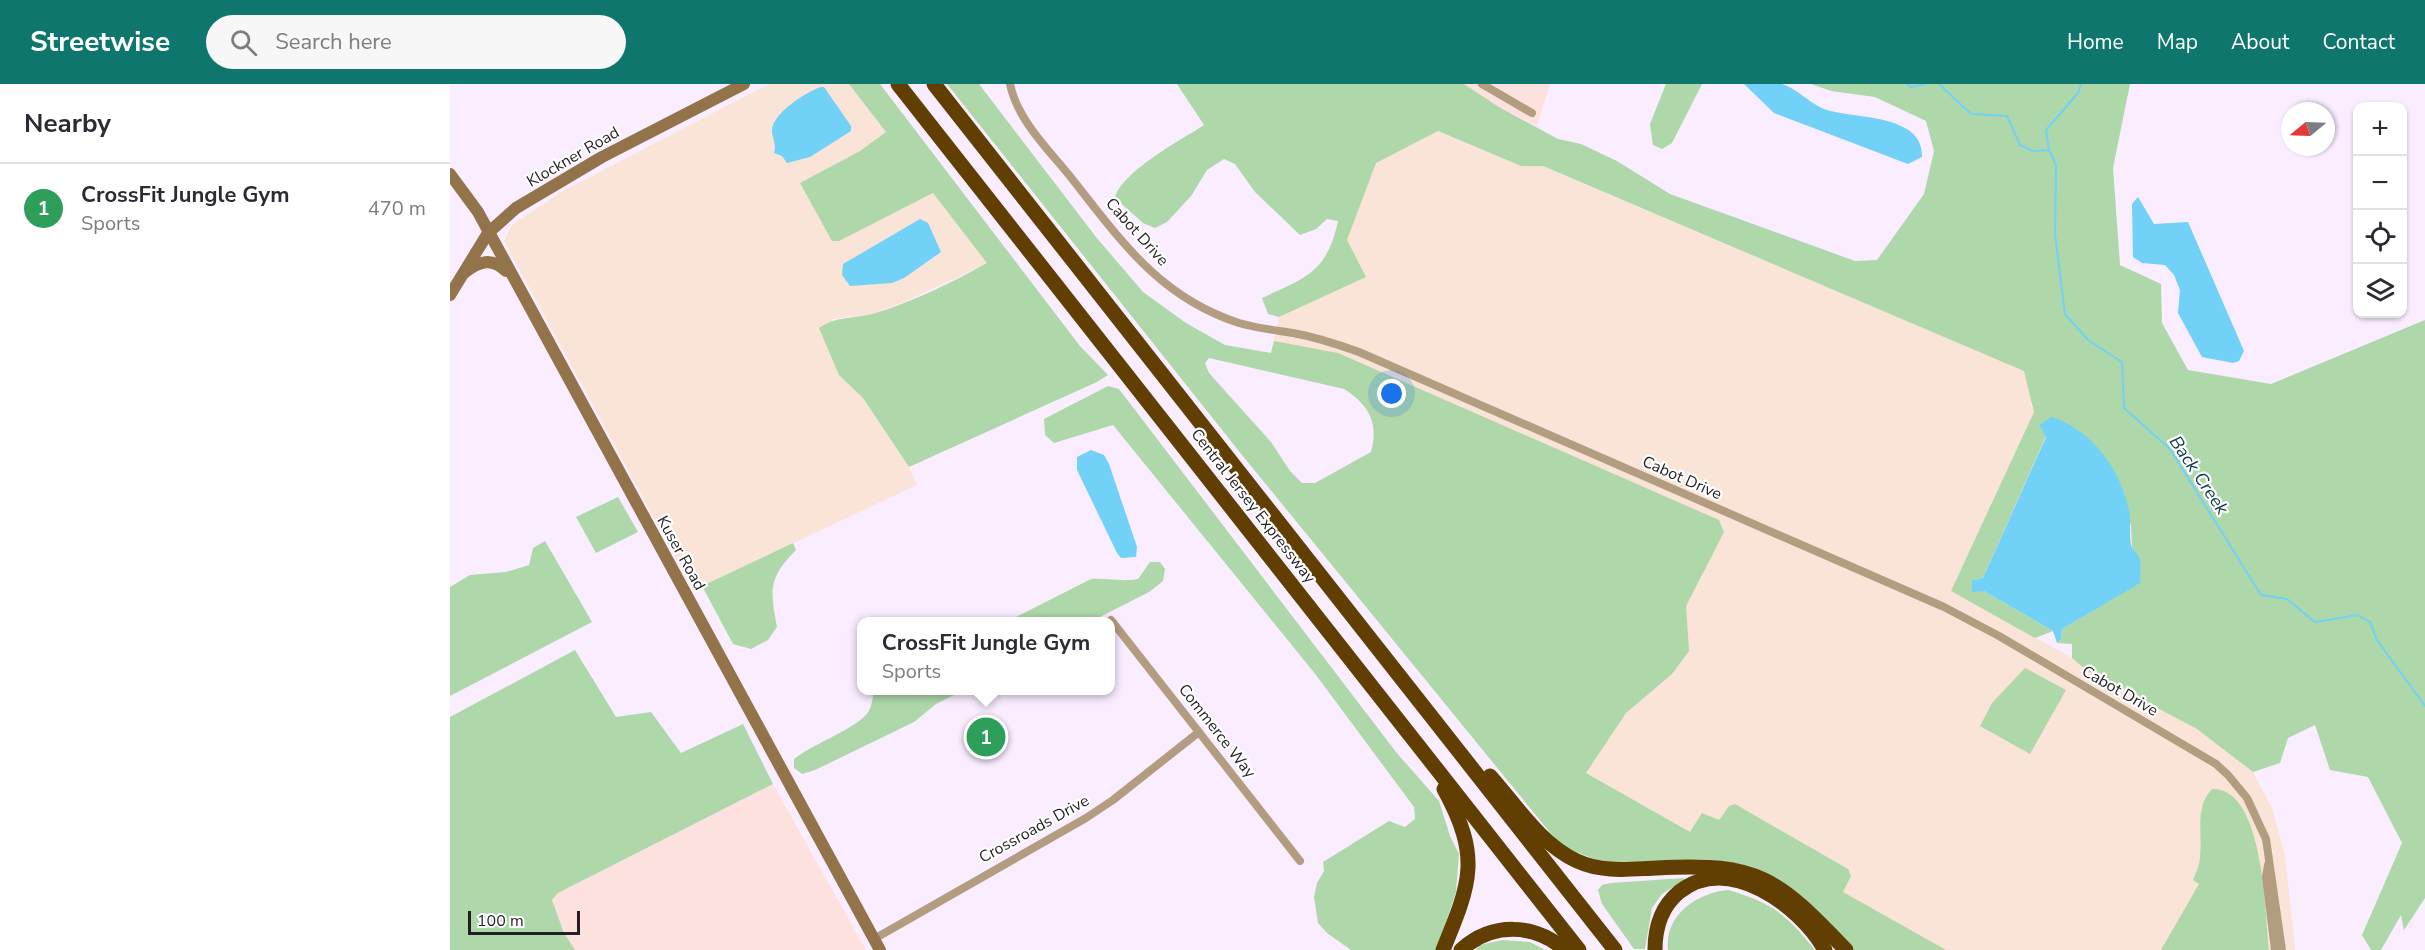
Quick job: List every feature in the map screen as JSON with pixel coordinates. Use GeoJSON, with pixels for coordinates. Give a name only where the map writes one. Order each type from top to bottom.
{"type":"FeatureCollection","features":[{"type":"Feature","properties":{"kind":"highway","name":"Central Jersey Expressway"},"geometry":{"type":"LineString","coordinates":[[898,84],[1579,950]]}},
{"type":"Feature","properties":{"kind":"highway","name":"Central Jersey Expressway"},"geometry":{"type":"LineString","coordinates":[[934,84],[1615,950]]}},
{"type":"Feature","properties":{"kind":"highway"},"geometry":{"type":"LineString","coordinates":[[1364,631],[1545,839],[1565,855],[1602,869],[1711,866],[1745,872],[1789,893],[1846,950]]}},
{"type":"Feature","properties":{"kind":"highway"},"geometry":{"type":"LineString","coordinates":[[1342,648],[1437,776],[1450,800],[1466,841],[1470,872],[1468,885],[1443,950]]}},
{"type":"Feature","properties":{"kind":"highway"},"geometry":{"type":"LineString","coordinates":[[1655,950],[1658,925],[1669,903],[1694,883],[1716,878],[1738,881],[1785,904],[1810,928],[1824,950]]}},
{"type":"Feature","properties":{"kind":"highway"},"geometry":{"type":"LineString","coordinates":[[1461,950],[1480,936],[1514,928],[1541,934],[1565,950]]}},
{"type":"Feature","properties":{"kind":"street","name":"Klockner Road"},"geometry":{"type":"LineString","coordinates":[[450,295],[488,233],[516,208],[560,181],[744,84]]}},
{"type":"Feature","properties":{"kind":"street","name":"Cabot Drive"},"geometry":{"type":"LineString","coordinates":[[1010,84],[1016,104],[1033,131],[1130,251],[1152,274],[1183,297],[1240,323],[1312,337],[1359,352],[1968,619],[2216,764],[2238,786],[2261,826],[2269,856],[2282,950]]}},
{"type":"Feature","properties":{"kind":"street"},"geometry":{"type":"LineString","coordinates":[[1482,84],[1532,113]]}},
{"type":"Feature","properties":{"kind":"street","name":"Kuser Road"},"geometry":{"type":"LineString","coordinates":[[450,174],[478,212],[877,944]]}},
{"type":"Feature","properties":{"kind":"street"},"geometry":{"type":"LineString","coordinates":[[461,276],[471,267],[490,261],[500,264],[513,278]]}},
{"type":"Feature","properties":{"kind":"street","name":"Commerce Way"},"geometry":{"type":"LineString","coordinates":[[1115,625],[1300,861]]}},
{"type":"Feature","properties":{"kind":"street","name":"Crossroads Drive"},"geometry":{"type":"LineString","coordinates":[[877,944],[1104,806],[1198,732]]}},
{"type":"Feature","properties":{"kind":"street"},"geometry":{"type":"LineString","coordinates":[[2269,856],[2266,877],[2275,950]]}},
{"type":"Feature","properties":{"kind":"shaded area"},"geometry":{"type":"Polygon","coordinates":[[[769,84],[849,84],[886,132],[860,151],[800,183],[839,241],[933,193],[988,263],[904,302],[871,314],[832,319],[839,375],[863,398],[909,467],[917,485],[693,590],[504,241],[512,225],[561,192],[769,84]]]}},
{"type":"Feature","properties":{"kind":"shaded area"},"geometry":{"type":"Polygon","coordinates":[[[1464,84],[1550,84],[1537,126],[1499,107],[1464,84]]]}},
{"type":"Feature","properties":{"kind":"shaded area"},"geometry":{"type":"Polygon","coordinates":[[[1437,131],[1521,166],[1542,166],[2025,371],[2034,412],[1951,591],[2072,658],[2087,670],[2197,729],[2253,772],[2272,808],[2285,855],[2295,950],[1878,950],[1803,870],[1671,837],[1561,769],[1706,524],[1271,353],[1279,317],[1365,277],[1347,240],[1376,162],[1437,131]]]}},
{"type":"Feature","properties":{"kind":"shaded area"},"geometry":{"type":"Polygon","coordinates":[[[773,784],[866,950],[575,950],[564,933],[552,900],[558,893],[773,784]]]}},
{"type":"Feature","properties":{"kind":"green space"},"geometry":{"type":"Polygon","coordinates":[[[849,84],[880,84],[1080,346],[1108,375],[909,467],[863,398],[839,375],[819,328],[838,320],[872,314],[902,304],[946,285],[987,263],[933,193],[839,241],[832,241],[800,183],[860,151],[886,132],[849,84]]]}},
{"type":"Feature","properties":{"kind":"green space"},"geometry":{"type":"Polygon","coordinates":[[[947,84],[979,84],[1096,237],[1143,292],[1186,323],[1225,345],[1271,353],[1274,341],[1338,353],[1719,520],[1724,532],[1686,606],[1689,651],[1672,674],[1626,713],[1586,773],[1690,832],[1702,813],[1719,820],[1729,806],[1735,804],[1848,869],[1851,876],[1843,892],[1946,950],[1854,950],[1796,892],[1772,876],[1740,864],[1705,859],[1607,864],[1561,846],[1238,450],[947,84]],[[1209,358],[1205,363],[1209,373],[1271,442],[1290,471],[1302,483],[1315,483],[1371,452],[1374,432],[1370,416],[1366,408],[1344,389],[1209,358]]]}},
{"type":"Feature","properties":{"kind":"green space"},"geometry":{"type":"Polygon","coordinates":[[[1177,84],[1464,84],[1499,107],[1558,139],[1581,144],[1617,161],[1670,194],[1855,261],[1877,260],[1924,194],[1934,151],[1926,121],[1875,97],[1831,91],[1811,84],[2130,84],[2113,168],[2120,265],[2161,284],[2162,323],[2188,370],[2271,384],[2425,320],[2425,898],[2404,930],[2401,915],[2381,950],[2371,950],[2362,935],[2402,843],[2368,777],[2330,770],[2315,725],[2288,738],[2280,763],[2253,772],[2197,729],[2086,670],[2072,658],[2072,644],[2057,643],[2061,639],[2062,629],[2140,582],[2132,548],[2131,524],[2040,425],[2046,436],[1983,578],[1972,580],[1984,591],[2053,631],[2035,638],[1951,591],[2034,412],[2024,371],[1543,166],[1521,166],[1438,131],[1376,163],[1347,240],[1366,277],[1279,317],[1268,314],[1262,298],[1312,272],[1328,252],[1338,221],[1327,219],[1316,229],[1300,235],[1255,192],[1235,164],[1224,159],[1207,170],[1191,196],[1167,222],[1155,228],[1143,223],[1115,198],[1128,178],[1140,167],[1204,125],[1177,84]]]}},
{"type":"Feature","properties":{"kind":"green space"},"geometry":{"type":"Polygon","coordinates":[[[1666,84],[1702,84],[1672,143],[1662,149],[1653,145],[1650,124],[1666,84]]]}},
{"type":"Feature","properties":{"kind":"green space"},"geometry":{"type":"Polygon","coordinates":[[[1108,386],[1119,389],[1396,752],[1439,801],[1450,836],[1459,854],[1456,892],[1437,950],[1351,950],[1327,933],[1318,923],[1314,897],[1317,883],[1324,871],[1323,862],[1389,821],[1405,827],[1415,819],[1414,807],[1316,675],[1113,425],[1054,443],[1045,435],[1044,419],[1108,386]]]}},
{"type":"Feature","properties":{"kind":"green space"},"geometry":{"type":"Polygon","coordinates":[[[618,497],[638,532],[596,553],[576,517],[618,497]]]}},
{"type":"Feature","properties":{"kind":"green space"},"geometry":{"type":"Polygon","coordinates":[[[545,541],[592,622],[450,696],[450,587],[470,575],[506,572],[529,565],[533,548],[545,541]]]}},
{"type":"Feature","properties":{"kind":"green space"},"geometry":{"type":"Polygon","coordinates":[[[793,543],[796,550],[780,569],[773,585],[777,627],[768,640],[751,649],[733,644],[702,586],[793,543]]]}},
{"type":"Feature","properties":{"kind":"green space"},"geometry":{"type":"Polygon","coordinates":[[[1150,562],[1160,562],[1165,569],[1163,581],[1149,592],[1100,617],[1016,617],[1091,579],[1138,579],[1150,562]]]}},
{"type":"Feature","properties":{"kind":"green space"},"geometry":{"type":"Polygon","coordinates":[[[575,650],[616,717],[651,712],[681,753],[743,724],[773,784],[558,893],[552,900],[564,933],[575,950],[450,950],[450,717],[575,650]]]}},
{"type":"Feature","properties":{"kind":"green space"},"geometry":{"type":"Polygon","coordinates":[[[2025,668],[2066,690],[2030,754],[1980,726],[1992,703],[2025,668]]]}},
{"type":"Feature","properties":{"kind":"green space"},"geometry":{"type":"Polygon","coordinates":[[[873,695],[954,695],[936,704],[914,722],[815,770],[802,774],[794,768],[794,759],[849,728],[864,717],[870,708],[873,695]]]}},
{"type":"Feature","properties":{"kind":"green space"},"geometry":{"type":"Polygon","coordinates":[[[2212,789],[2229,794],[2242,808],[2252,829],[2263,882],[2269,950],[2161,950],[2199,884],[2193,880],[2200,860],[2201,813],[2206,796],[2212,789]]]}},
{"type":"Feature","properties":{"kind":"green space"},"geometry":{"type":"Polygon","coordinates":[[[1684,878],[1662,894],[1652,908],[1645,949],[1634,949],[1602,904],[1598,890],[1602,885],[1611,883],[1684,878]]]}},
{"type":"Feature","properties":{"kind":"green space"},"geometry":{"type":"Polygon","coordinates":[[[1728,890],[1756,900],[1777,911],[1815,950],[1668,950],[1671,926],[1685,908],[1705,896],[1728,890]]]}},
{"type":"Feature","properties":{"kind":"green space"},"geometry":{"type":"Polygon","coordinates":[[[1502,940],[1530,942],[1545,950],[1476,950],[1480,945],[1502,940]]]}},
{"type":"Feature","properties":{"kind":"water"},"geometry":{"type":"Polygon","coordinates":[[[1744,84],[1782,84],[1827,110],[1870,117],[1900,126],[1912,133],[1920,143],[1922,157],[1908,164],[1774,113],[1744,84]]]}},
{"type":"Feature","properties":{"kind":"water"},"geometry":{"type":"Polygon","coordinates":[[[824,87],[851,126],[851,131],[810,157],[787,163],[782,156],[774,153],[772,130],[774,123],[791,104],[824,87]]]}},
{"type":"Feature","properties":{"kind":"water"},"geometry":{"type":"Polygon","coordinates":[[[2138,197],[2154,224],[2188,222],[2244,351],[2239,361],[2233,363],[2202,357],[2178,313],[2180,290],[2174,275],[2165,265],[2142,263],[2133,257],[2132,204],[2138,197]]]}},
{"type":"Feature","properties":{"kind":"water"},"geometry":{"type":"Polygon","coordinates":[[[920,219],[928,223],[941,252],[904,278],[892,283],[850,286],[842,275],[843,264],[920,219]]]}},
{"type":"Feature","properties":{"kind":"water"},"geometry":{"type":"Polygon","coordinates":[[[2052,417],[2080,432],[2092,442],[2111,466],[2125,495],[2130,515],[2132,548],[2139,558],[2140,569],[2140,583],[2062,629],[2061,639],[2057,643],[2053,631],[1984,591],[1972,592],[1972,580],[1983,578],[2046,437],[2039,425],[2052,417]]]}},
{"type":"Feature","properties":{"kind":"water"},"geometry":{"type":"Polygon","coordinates":[[[1091,450],[1104,455],[1109,464],[1137,547],[1136,557],[1121,558],[1117,553],[1077,470],[1077,457],[1091,450]]]}},
{"type":"Feature","properties":{"kind":"waterway"},"geometry":{"type":"LineString","coordinates":[[1907,84],[1911,87],[1926,84]]}},
{"type":"Feature","properties":{"kind":"waterway"},"geometry":{"type":"LineString","coordinates":[[1939,84],[1971,114],[2007,116],[2020,145],[2033,151],[2049,150]]}},
{"type":"Feature","properties":{"kind":"waterway","name":"Back Creek"},"geometry":{"type":"LineString","coordinates":[[2081,84],[2078,93],[2046,130],[2049,150],[2056,165],[2055,234],[2065,314],[2088,340],[2122,362],[2124,408],[2170,449],[2261,595],[2287,599],[2315,622],[2358,615],[2370,622],[2377,640],[2425,706]]}},
{"type":"Feature","properties":{"kind":"place","name":"CrossFit Jungle Gym"},"geometry":{"type":"Point","coordinates":[986,737]}}]}
